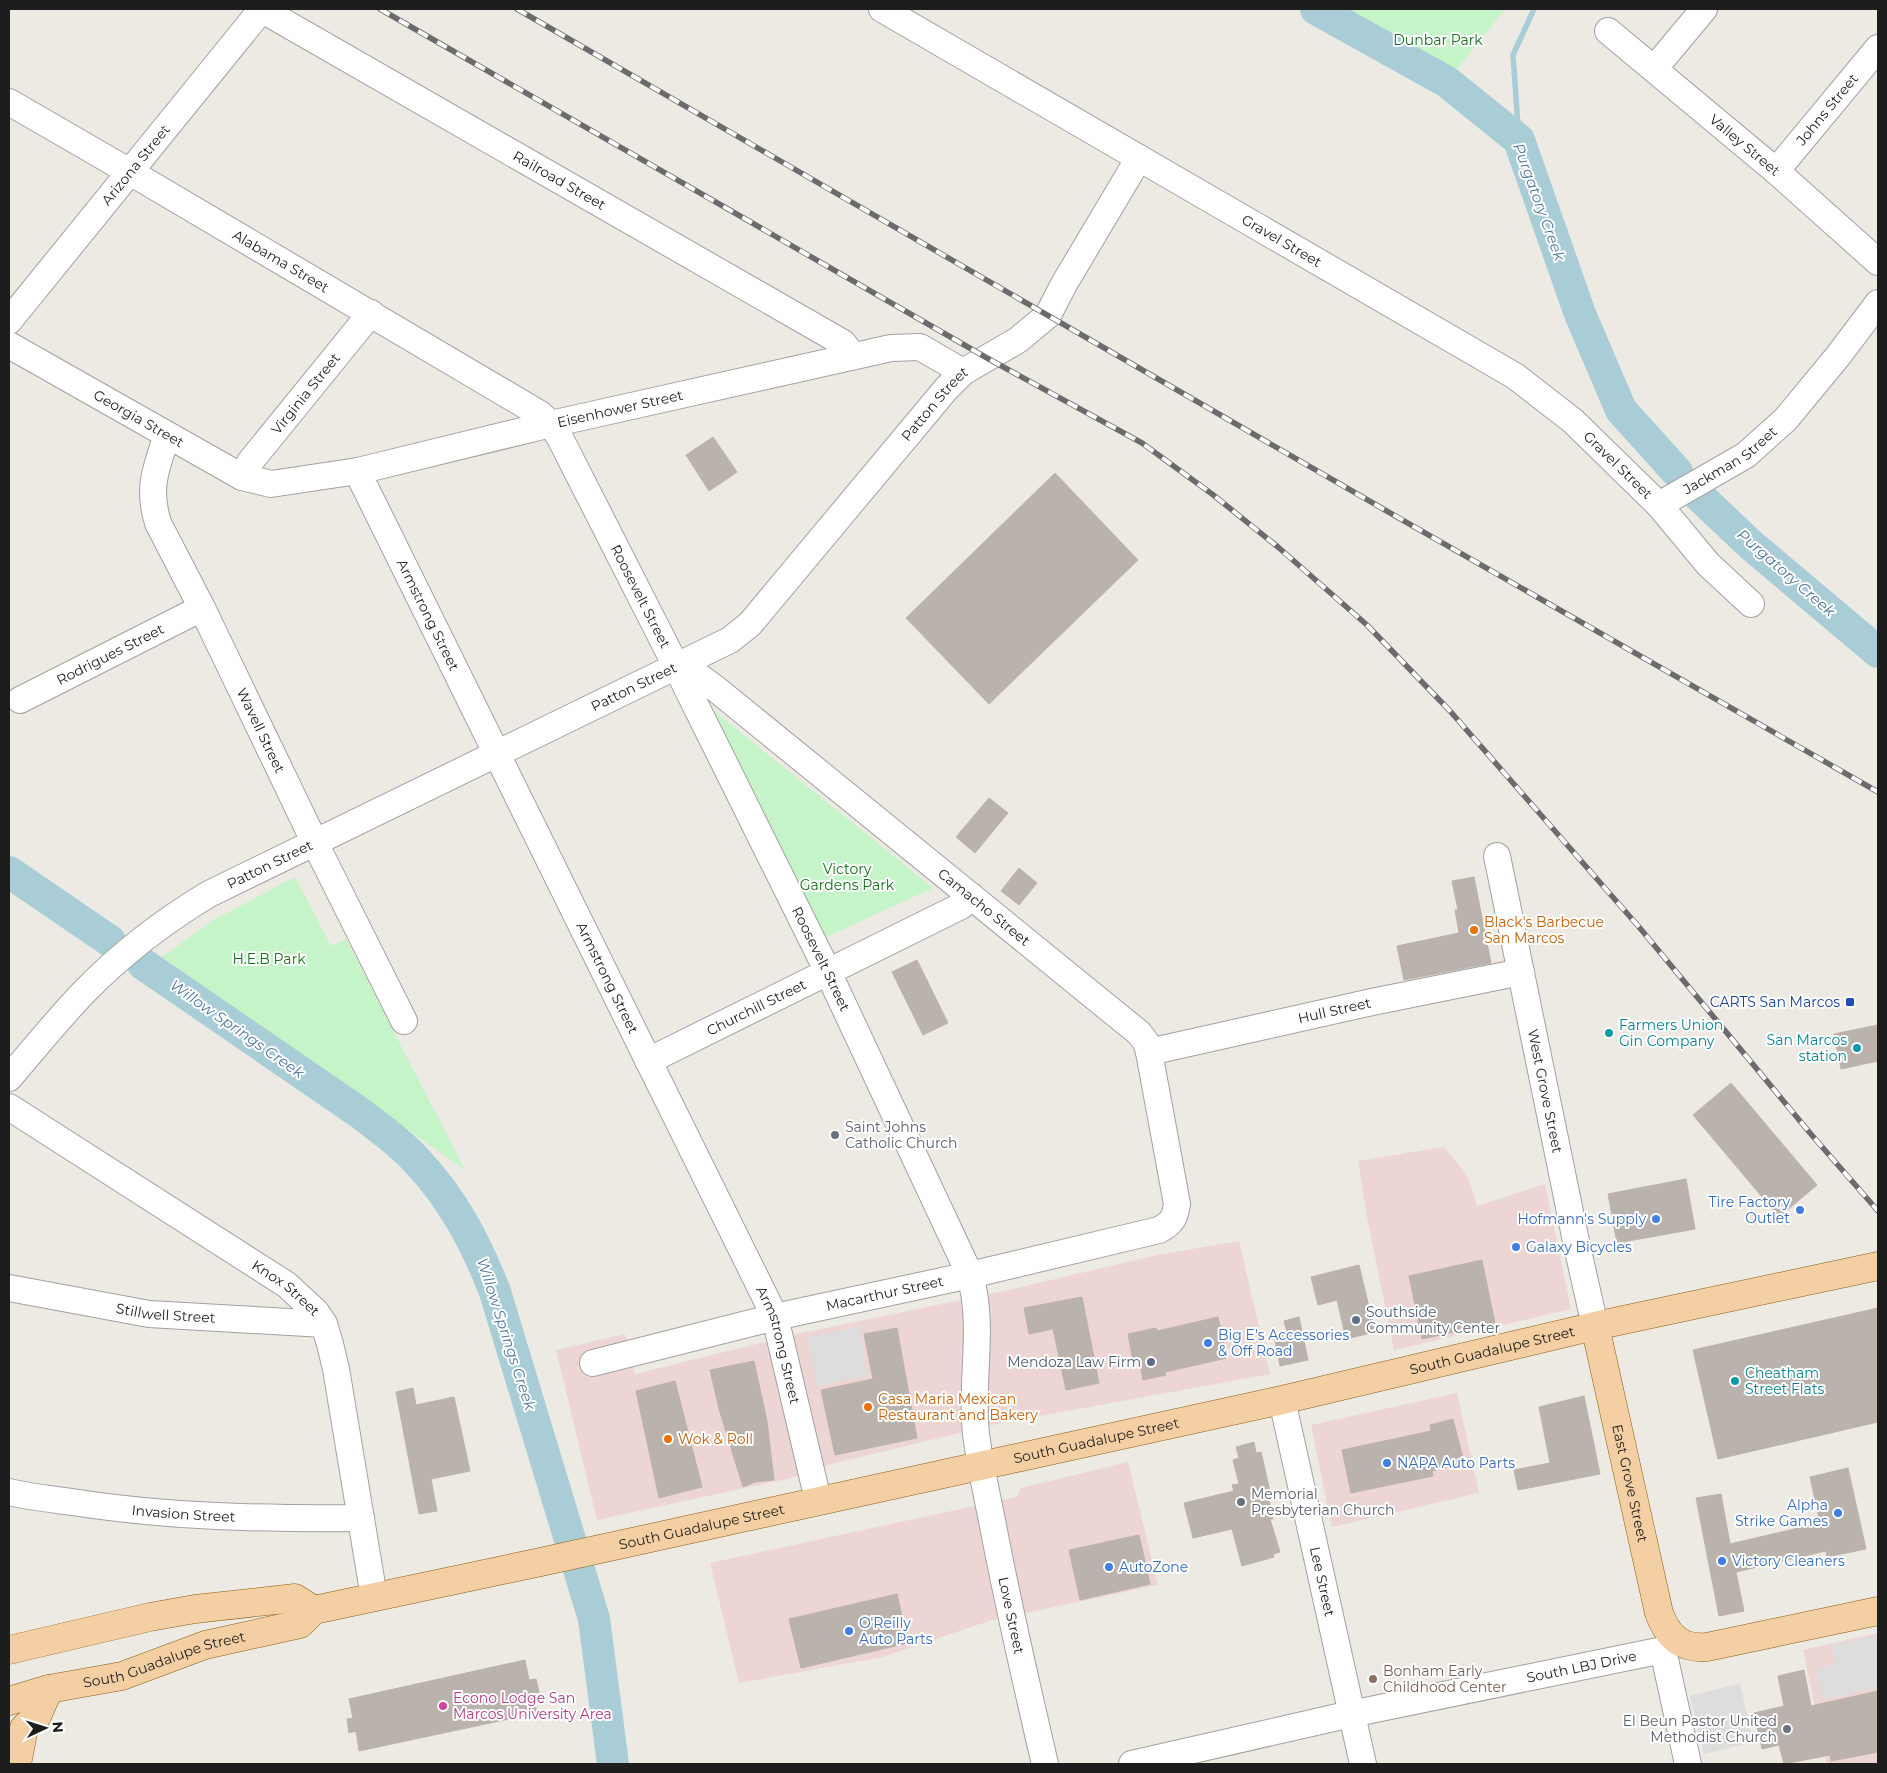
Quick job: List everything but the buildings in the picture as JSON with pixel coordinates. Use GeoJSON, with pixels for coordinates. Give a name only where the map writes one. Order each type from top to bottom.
{"type":"FeatureCollection","features":[{"type":"Feature","properties":{"kind":"main road","name":"South Guadalupe Street"},"geometry":{"type":"LineString","coordinates":[[9,1701],[49,1689],[122,1676],[205,1646],[300,1624],[314,1610],[1282,1400],[1595,1326],[1878,1266]]}},
{"type":"Feature","properties":{"kind":"main road","name":"East Grove Street"},"geometry":{"type":"LineString","coordinates":[[1595,1326],[1659,1613],[1667,1631],[1668,1644]]}},
{"type":"Feature","properties":{"kind":"main road"},"geometry":{"type":"LineString","coordinates":[[16,1645],[150,1616],[260,1601],[295,1598],[314,1610]]}},
{"type":"Feature","properties":{"kind":"main road"},"geometry":{"type":"LineString","coordinates":[[1668,1644],[1681,1643],[1696,1648],[1707,1647],[1878,1611]]}},
{"type":"Feature","properties":{"kind":"main road"},"geometry":{"type":"LineString","coordinates":[[17,1764],[24,1728],[37,1716],[49,1689]]}},
{"type":"Feature","properties":{"kind":"street","name":"Arizona Street"},"geometry":{"type":"LineString","coordinates":[[9,320],[262,9]]}},
{"type":"Feature","properties":{"kind":"street","name":"Railroad Street"},"geometry":{"type":"LineString","coordinates":[[262,9],[843,343],[853,356]]}},
{"type":"Feature","properties":{"kind":"street","name":"Gravel Street"},"geometry":{"type":"LineString","coordinates":[[882,9],[1515,376],[1573,421],[1659,504]]}},
{"type":"Feature","properties":{"kind":"street"},"geometry":{"type":"LineString","coordinates":[[1654,69],[1704,9]]}},
{"type":"Feature","properties":{"kind":"street","name":"Valley Street"},"geometry":{"type":"LineString","coordinates":[[1608,31],[1776,171],[1878,262]]}},
{"type":"Feature","properties":{"kind":"street","name":"Johns Street"},"geometry":{"type":"LineString","coordinates":[[1776,171],[1878,48]]}},
{"type":"Feature","properties":{"kind":"street","name":"Alabama Street"},"geometry":{"type":"LineString","coordinates":[[9,102],[371,313],[540,414],[551,424]]}},
{"type":"Feature","properties":{"kind":"street","name":"Patton Street"},"geometry":{"type":"LineString","coordinates":[[9,1078],[84,992],[136,945],[180,911],[209,894],[730,640],[750,624],[946,389],[963,372],[1018,340],[1048,315],[1139,158]]}},
{"type":"Feature","properties":{"kind":"street","name":"Jackman Street"},"geometry":{"type":"LineString","coordinates":[[1659,504],[1746,455],[1779,425],[1838,356],[1878,302]]}},
{"type":"Feature","properties":{"kind":"street","name":"Virginia Street"},"geometry":{"type":"LineString","coordinates":[[242,477],[250,462],[371,313]]}},
{"type":"Feature","properties":{"kind":"street","name":"Georgia Street"},"geometry":{"type":"LineString","coordinates":[[9,345],[242,477],[271,484]]}},
{"type":"Feature","properties":{"kind":"street","name":"Eisenhower Street"},"geometry":{"type":"LineString","coordinates":[[271,484],[358,471],[551,424],[891,348],[920,347],[963,372]]}},
{"type":"Feature","properties":{"kind":"street","name":"Roosevelt Street"},"geometry":{"type":"LineString","coordinates":[[551,424],[676,666],[828,972],[970,1275],[978,1320],[973,1398],[976,1435],[982,1464]]}},
{"type":"Feature","properties":{"kind":"street","name":"Wavell Street"},"geometry":{"type":"LineString","coordinates":[[167,435],[158,462],[152,492],[158,523],[202,608],[315,843],[404,1020]]}},
{"type":"Feature","properties":{"kind":"street","name":"Armstrong Street"},"geometry":{"type":"LineString","coordinates":[[358,471],[775,1317],[818,1500]]}},
{"type":"Feature","properties":{"kind":"street"},"geometry":{"type":"LineString","coordinates":[[1659,504],[1708,564],[1752,604]]}},
{"type":"Feature","properties":{"kind":"street","name":"Rodrigues Street"},"geometry":{"type":"LineString","coordinates":[[20,700],[202,608]]}},
{"type":"Feature","properties":{"kind":"street","name":"Camacho Street"},"geometry":{"type":"LineString","coordinates":[[676,666],[701,678],[1139,1033],[1146,1042],[1149,1052],[1175,1189],[1177,1204],[1174,1218]]}},
{"type":"Feature","properties":{"kind":"street","name":"West Grove Street"},"geometry":{"type":"LineString","coordinates":[[1496,856],[1595,1326]]}},
{"type":"Feature","properties":{"kind":"street","name":"Churchill Street"},"geometry":{"type":"LineString","coordinates":[[648,1061],[961,906],[971,896]]}},
{"type":"Feature","properties":{"kind":"street","name":"Hull Street"},"geometry":{"type":"LineString","coordinates":[[1149,1052],[1372,1002],[1521,972]]}},
{"type":"Feature","properties":{"kind":"street","name":"Knox Street"},"geometry":{"type":"LineString","coordinates":[[9,1107],[287,1285],[309,1304],[324,1324],[336,1369],[374,1597]]}},
{"type":"Feature","properties":{"kind":"street","name":"Macarthur Street"},"geometry":{"type":"LineString","coordinates":[[593,1363],[775,1317],[970,1275],[1159,1230],[1168,1225],[1174,1218]]}},
{"type":"Feature","properties":{"kind":"street","name":"Stillwell Street"},"geometry":{"type":"LineString","coordinates":[[9,1288],[149,1314],[324,1324]]}},
{"type":"Feature","properties":{"kind":"street","name":"Lee Street"},"geometry":{"type":"LineString","coordinates":[[1282,1400],[1363,1764]]}},
{"type":"Feature","properties":{"kind":"street","name":"Love Street"},"geometry":{"type":"LineString","coordinates":[[982,1464],[1012,1623],[1044,1764]]}},
{"type":"Feature","properties":{"kind":"street","name":"Invasion Street"},"geometry":{"type":"LineString","coordinates":[[9,1492],[116,1509],[198,1516],[272,1519],[361,1518]]}},
{"type":"Feature","properties":{"kind":"street","name":"South LBJ Drive"},"geometry":{"type":"LineString","coordinates":[[1132,1764],[1668,1644]]}},
{"type":"Feature","properties":{"kind":"street","name":"East Grove Street"},"geometry":{"type":"LineString","coordinates":[[1668,1644],[1688,1764]]}},
{"type":"Feature","properties":{"kind":"shaded area"},"geometry":{"type":"Polygon","coordinates":[[[1444,1147],[1468,1177],[1477,1206],[1545,1184],[1571,1309],[1394,1350],[1367,1217],[1358,1161],[1444,1147]]]}},
{"type":"Feature","properties":{"kind":"shaded area"},"geometry":{"type":"Polygon","coordinates":[[[1239,1241],[1270,1374],[1001,1423],[827,1465],[791,1478],[597,1520],[556,1350],[625,1334],[635,1374],[801,1333],[1000,1292],[1157,1255],[1239,1241]]]}},
{"type":"Feature","properties":{"kind":"shaded area"},"geometry":{"type":"Polygon","coordinates":[[[859,1327],[868,1376],[817,1386],[808,1337],[859,1327]]]}},
{"type":"Feature","properties":{"kind":"shaded area"},"geometry":{"type":"Polygon","coordinates":[[[1457,1393],[1479,1493],[1332,1527],[1311,1425],[1457,1393]]]}},
{"type":"Feature","properties":{"kind":"shaded area"},"geometry":{"type":"Polygon","coordinates":[[[1128,1462],[1158,1585],[992,1620],[883,1657],[739,1683],[710,1563],[1016,1497],[1021,1488],[1128,1462]]]}},
{"type":"Feature","properties":{"kind":"shaded area"},"geometry":{"type":"Polygon","coordinates":[[[1878,1633],[1878,1764],[1827,1764],[1803,1650],[1878,1633]]]}},
{"type":"Feature","properties":{"kind":"shaded area"},"geometry":{"type":"Polygon","coordinates":[[[1878,1635],[1878,1688],[1823,1700],[1816,1669],[1836,1663],[1832,1645],[1878,1635]]]}},
{"type":"Feature","properties":{"kind":"shaded area"},"geometry":{"type":"Polygon","coordinates":[[[1740,1683],[1753,1742],[1704,1754],[1690,1696],[1740,1683]]]}},
{"type":"Feature","properties":{"kind":"green space","name":"Dunbar Park"},"geometry":{"type":"Polygon","coordinates":[[[1318,9],[1505,9],[1447,82],[1318,9]]]}},
{"type":"Feature","properties":{"kind":"green space","name":"Victory Gardens Park"},"geometry":{"type":"Polygon","coordinates":[[[713,710],[933,888],[826,937],[713,710]]]}},
{"type":"Feature","properties":{"kind":"green space","name":"H.E.B Park"},"geometry":{"type":"Polygon","coordinates":[[[295,877],[331,946],[346,939],[465,1170],[162,957],[212,921],[295,877]]]}},
{"type":"Feature","properties":{"kind":"waterway","name":"Purgatory Creek"},"geometry":{"type":"LineString","coordinates":[[1316,9],[1447,82],[1519,140],[1580,314],[1621,410],[1677,472]]}},
{"type":"Feature","properties":{"kind":"waterway"},"geometry":{"type":"LineString","coordinates":[[1519,140],[1513,55],[1534,9]]}},
{"type":"Feature","properties":{"kind":"waterway","name":"Purgatory Creek"},"geometry":{"type":"LineString","coordinates":[[1695,492],[1751,545],[1878,652]]}},
{"type":"Feature","properties":{"kind":"waterway","name":"Willow Springs Creek"},"geometry":{"type":"LineString","coordinates":[[9,872],[110,941]]}},
{"type":"Feature","properties":{"kind":"waterway","name":"Willow Springs Creek"},"geometry":{"type":"LineString","coordinates":[[143,964],[360,1113],[389,1135],[410,1153],[429,1175],[462,1222],[480,1256],[495,1292],[594,1619],[613,1764]]}},
{"type":"Feature","properties":{"kind":"railway"},"geometry":{"type":"LineString","coordinates":[[380,9],[987,358],[1142,443],[1212,494],[1278,547],[1367,625],[1450,711],[1639,927],[1810,1133],[1878,1211]]}},
{"type":"Feature","properties":{"kind":"railway"},"geometry":{"type":"LineString","coordinates":[[517,9],[1878,792]]}},
{"type":"Feature","properties":{"kind":"place","name":"Black's Barbecue San Marcos"},"geometry":{"type":"Point","coordinates":[1474,930]}},
{"type":"Feature","properties":{"kind":"place","name":"CARTS San Marcos"},"geometry":{"type":"Point","coordinates":[1850,1002]}},
{"type":"Feature","properties":{"kind":"place","name":"Farmers Union Gin Company"},"geometry":{"type":"Point","coordinates":[1609,1033]}},
{"type":"Feature","properties":{"kind":"place","name":"San Marcos station"},"geometry":{"type":"Point","coordinates":[1857,1048]}},
{"type":"Feature","properties":{"kind":"place","name":"Saint Johns Catholic Church"},"geometry":{"type":"Point","coordinates":[835,1135]}},
{"type":"Feature","properties":{"kind":"place","name":"Tire Factory Outlet"},"geometry":{"type":"Point","coordinates":[1800,1210]}},
{"type":"Feature","properties":{"kind":"place","name":"Hofmann's Supply"},"geometry":{"type":"Point","coordinates":[1656,1219]}},
{"type":"Feature","properties":{"kind":"place","name":"Galaxy Bicycles"},"geometry":{"type":"Point","coordinates":[1516,1247]}},
{"type":"Feature","properties":{"kind":"place","name":"Southside Community Center"},"geometry":{"type":"Point","coordinates":[1356,1320]}},
{"type":"Feature","properties":{"kind":"place","name":"Big E's Accessories & Off Road"},"geometry":{"type":"Point","coordinates":[1208,1343]}},
{"type":"Feature","properties":{"kind":"place","name":"Mendoza Law Firm"},"geometry":{"type":"Point","coordinates":[1151,1362]}},
{"type":"Feature","properties":{"kind":"place","name":"Cheatham Street Flats"},"geometry":{"type":"Point","coordinates":[1735,1381]}},
{"type":"Feature","properties":{"kind":"place","name":"Casa Maria Mexican Restaurant and Bakery"},"geometry":{"type":"Point","coordinates":[868,1407]}},
{"type":"Feature","properties":{"kind":"place","name":"Wok & Roll"},"geometry":{"type":"Point","coordinates":[668,1439]}},
{"type":"Feature","properties":{"kind":"place","name":"NAPA Auto Parts"},"geometry":{"type":"Point","coordinates":[1387,1463]}},
{"type":"Feature","properties":{"kind":"place","name":"Memorial Presbyterian Church"},"geometry":{"type":"Point","coordinates":[1241,1502]}},
{"type":"Feature","properties":{"kind":"place","name":"Alpha Strike Games"},"geometry":{"type":"Point","coordinates":[1838,1513]}},
{"type":"Feature","properties":{"kind":"place","name":"Victory Cleaners"},"geometry":{"type":"Point","coordinates":[1722,1561]}},
{"type":"Feature","properties":{"kind":"place","name":"AutoZone"},"geometry":{"type":"Point","coordinates":[1109,1567]}},
{"type":"Feature","properties":{"kind":"place","name":"O'Reilly Auto Parts"},"geometry":{"type":"Point","coordinates":[849,1631]}},
{"type":"Feature","properties":{"kind":"place","name":"Bonham Early Childhood Center"},"geometry":{"type":"Point","coordinates":[1373,1679]}},
{"type":"Feature","properties":{"kind":"place","name":"Econo Lodge San Marcos University Area"},"geometry":{"type":"Point","coordinates":[443,1706]}},
{"type":"Feature","properties":{"kind":"place","name":"El Beun Pastor United Methodist Church"},"geometry":{"type":"Point","coordinates":[1787,1729]}}]}
